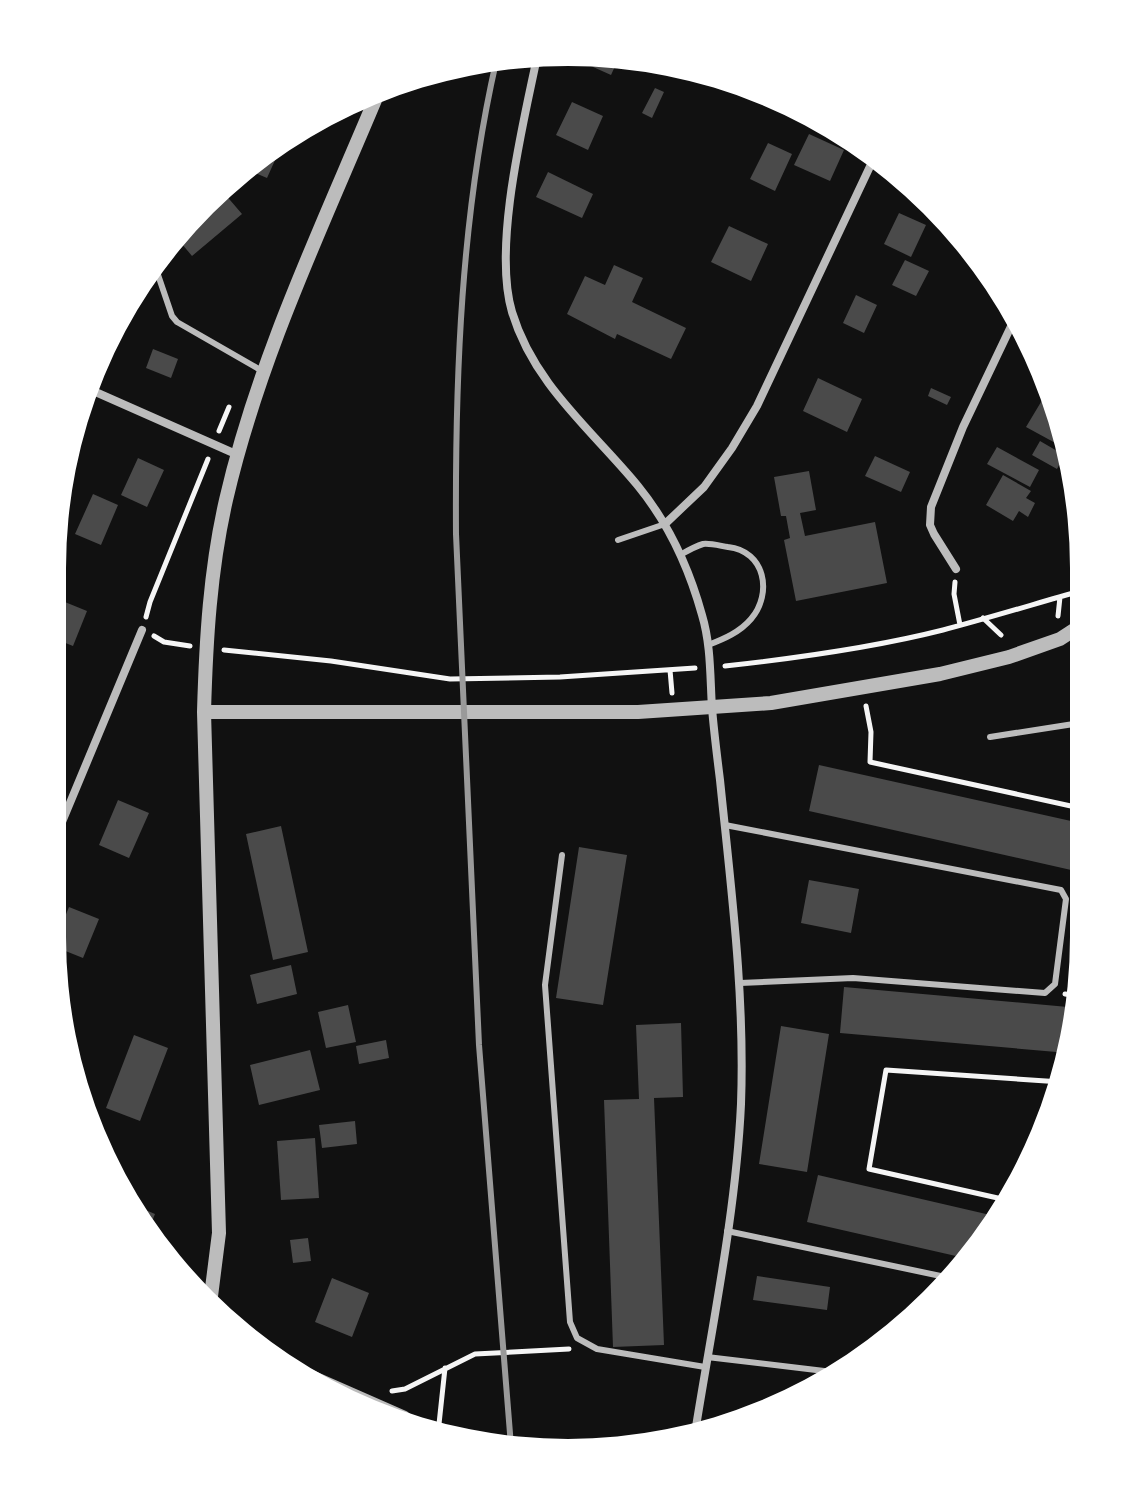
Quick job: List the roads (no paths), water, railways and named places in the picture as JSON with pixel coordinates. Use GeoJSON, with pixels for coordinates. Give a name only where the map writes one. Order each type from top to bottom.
{"type":"FeatureCollection","features":[{"type":"Feature","properties":{"kind":"street"},"geometry":{"type":"LineString","coordinates":[[535,67],[506,239],[506,274],[512,310],[538,371],[637,486],[665,524],[691,577],[711,667],[712,708],[743,1028],[741,1108],[727,1231],[697,1422]]}},
{"type":"Feature","properties":{"kind":"street"},"geometry":{"type":"LineString","coordinates":[[212,1291],[219,1233],[204,712],[206,648],[218,544],[238,455],[264,372],[373,106]]}},
{"type":"Feature","properties":{"kind":"street"},"geometry":{"type":"LineString","coordinates":[[665,524],[704,487],[757,406],[870,167]]}},
{"type":"Feature","properties":{"kind":"street"},"geometry":{"type":"LineString","coordinates":[[956,569],[930,525],[931,507],[963,427],[1009,330]]}},
{"type":"Feature","properties":{"kind":"street"},"geometry":{"type":"LineString","coordinates":[[98,393],[238,455]]}},
{"type":"Feature","properties":{"kind":"street"},"geometry":{"type":"LineString","coordinates":[[66,812],[142,630]]}},
{"type":"Feature","properties":{"kind":"street"},"geometry":{"type":"LineString","coordinates":[[204,712],[638,712],[771,703],[940,674],[1009,657],[1070,632]]}},
{"type":"Feature","properties":{"kind":"street"},"geometry":{"type":"LineString","coordinates":[[1060,639],[1070,640]]}},
{"type":"Feature","properties":{"kind":"lane"},"geometry":{"type":"LineString","coordinates":[[159,278],[177,322],[264,372]]}},
{"type":"Feature","properties":{"kind":"lane"},"geometry":{"type":"LineString","coordinates":[[618,540],[665,524]]}},
{"type":"Feature","properties":{"kind":"lane"},"geometry":{"type":"LineString","coordinates":[[680,555],[704,544],[735,548],[751,556],[762,568],[764,584],[760,605],[750,620],[728,637],[708,645]]}},
{"type":"Feature","properties":{"kind":"lane"},"geometry":{"type":"LineString","coordinates":[[990,737],[1070,725]]}},
{"type":"Feature","properties":{"kind":"lane"},"geometry":{"type":"LineString","coordinates":[[725,825],[1061,890],[1066,899],[1055,984],[1045,993],[853,978],[740,983]]}},
{"type":"Feature","properties":{"kind":"lane"},"geometry":{"type":"LineString","coordinates":[[562,855],[545,985],[568,1307],[573,1331],[585,1344],[597,1349],[820,1371]]}},
{"type":"Feature","properties":{"kind":"lane"},"geometry":{"type":"LineString","coordinates":[[727,1231],[938,1275]]}},
{"type":"Feature","properties":{"kind":"railway"},"geometry":{"type":"LineString","coordinates":[[494,71],[475,178],[462,296],[456,534],[479,1045],[510,1436]]}}]}
